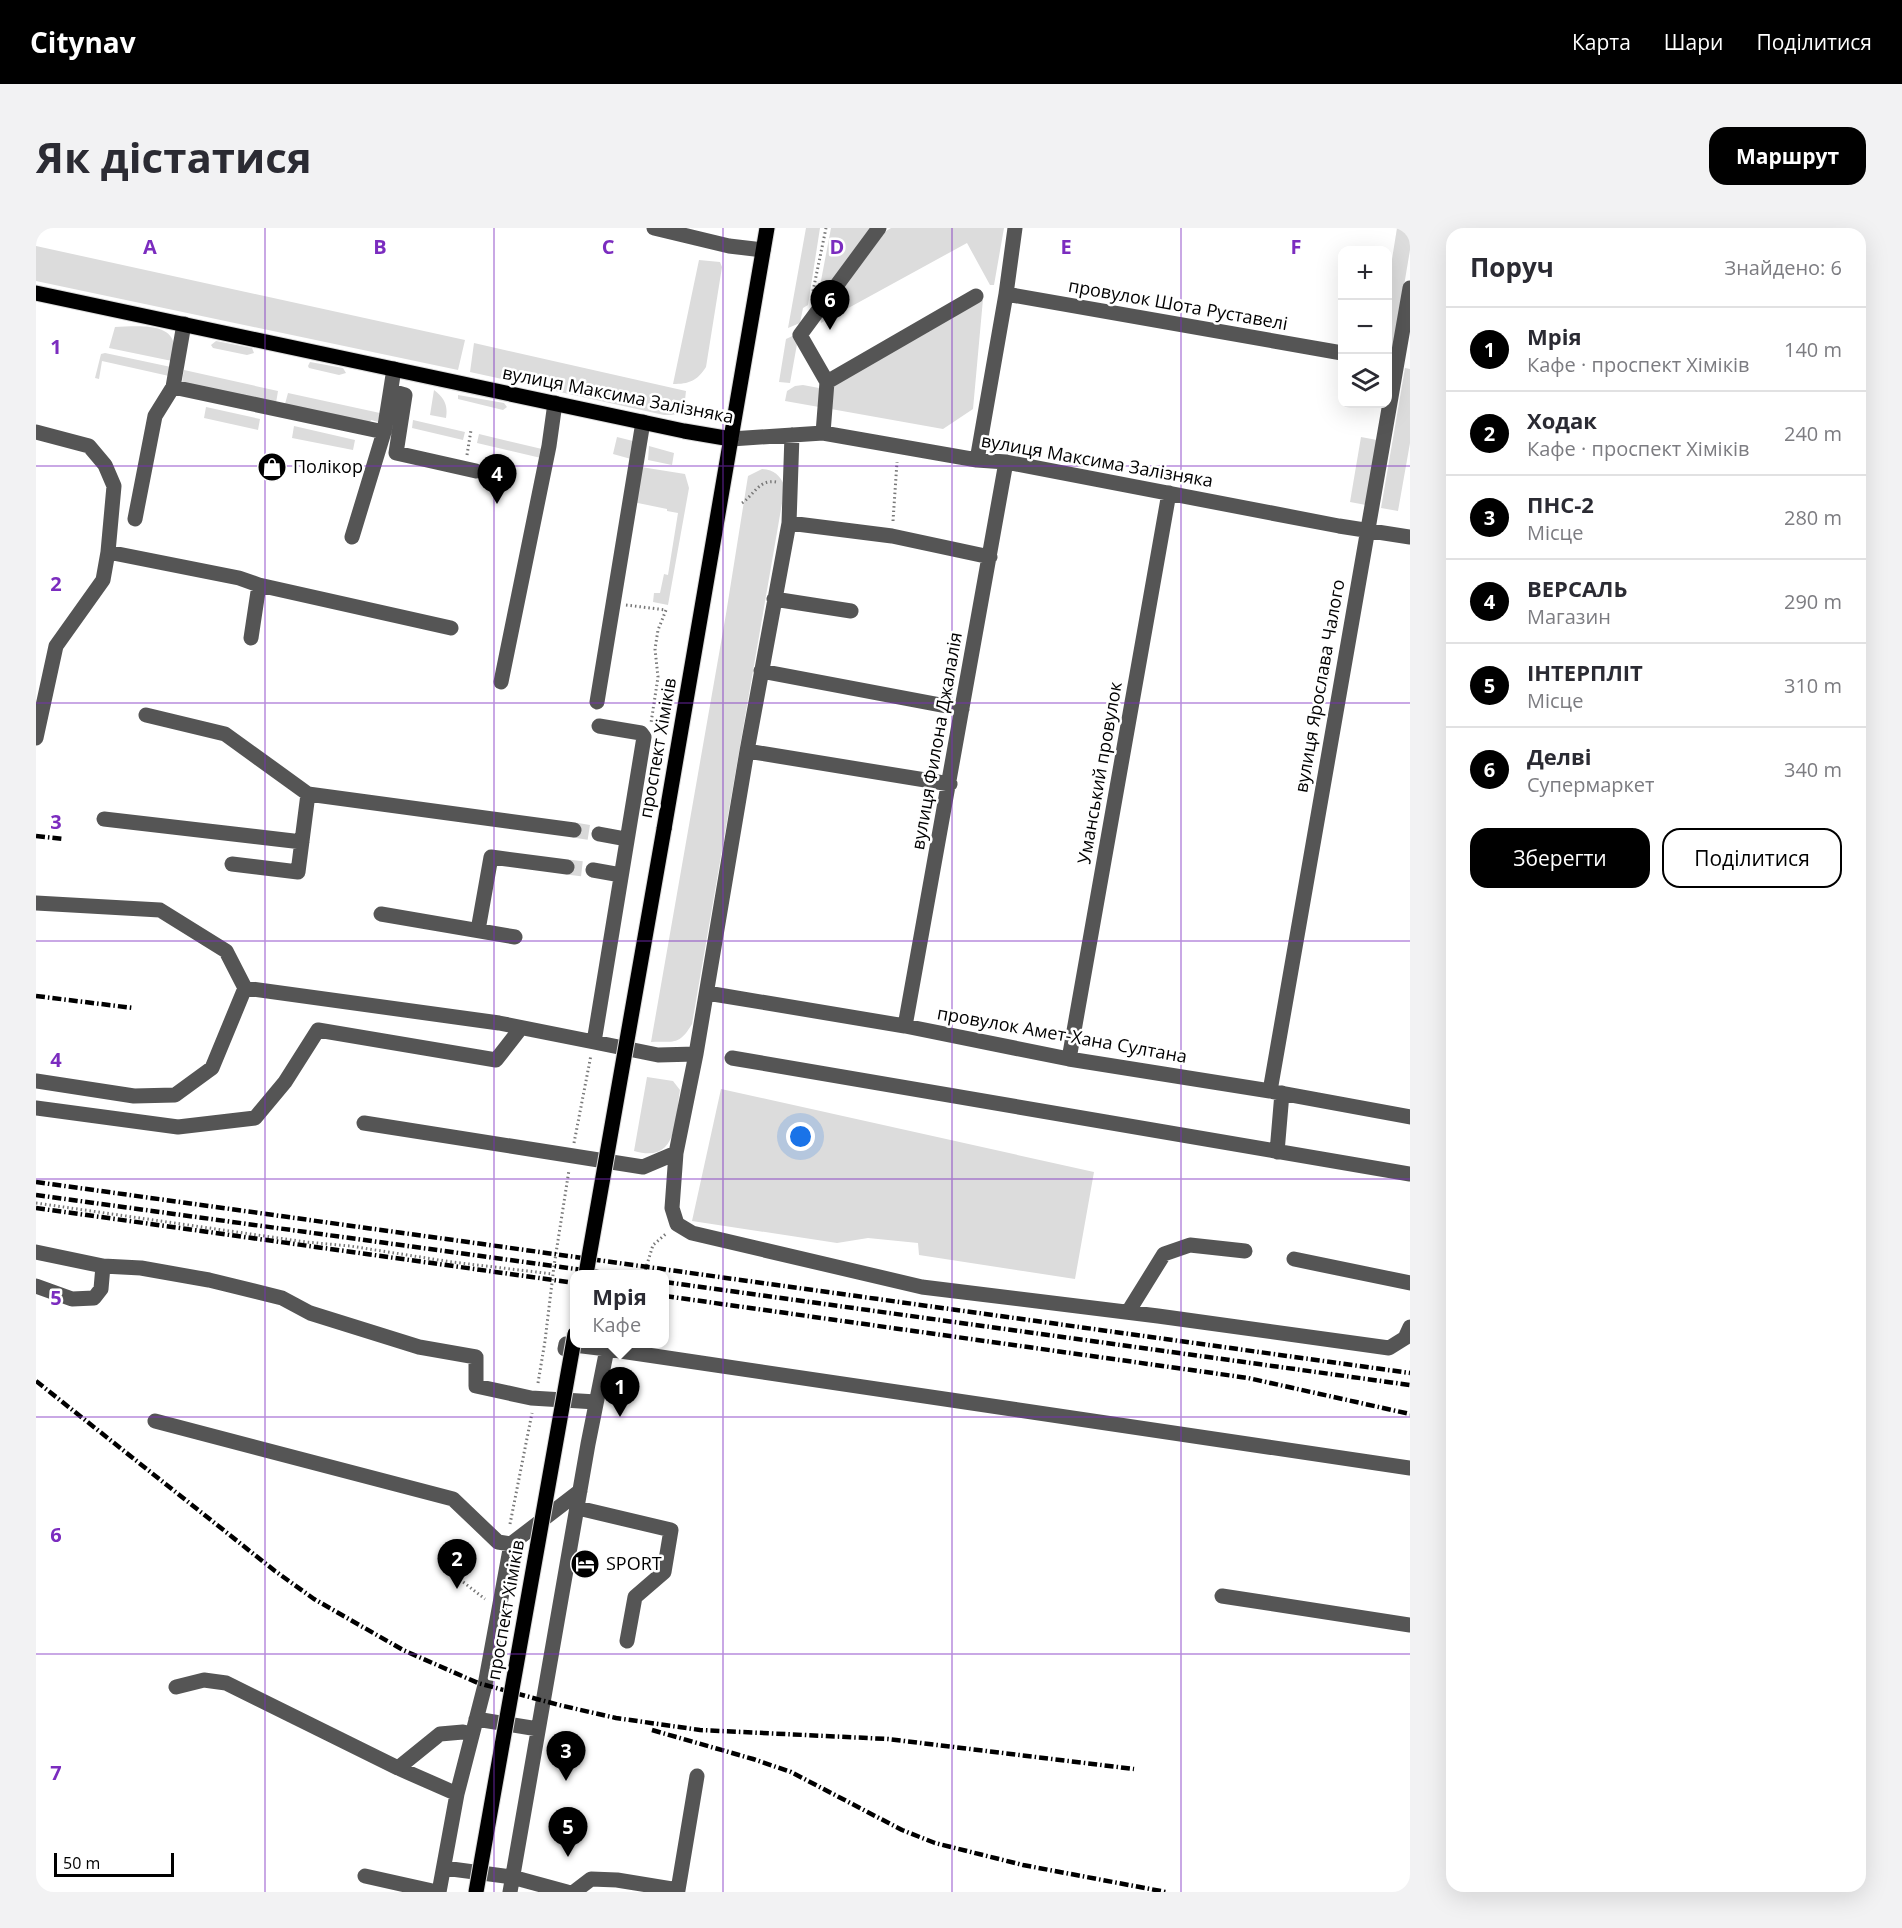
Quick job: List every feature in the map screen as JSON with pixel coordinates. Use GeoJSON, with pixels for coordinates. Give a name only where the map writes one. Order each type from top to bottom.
{"type":"FeatureCollection","features":[{"type":"Feature","properties":{"kind":"main road","name":"проспект Хіміків"},"geometry":{"type":"LineString","coordinates":[[587,1270],[767,228]]}},
{"type":"Feature","properties":{"kind":"main road","name":"вулиця Максима Залізняка"},"geometry":{"type":"LineString","coordinates":[[36,293],[643,423],[731,439]]}},
{"type":"Feature","properties":{"kind":"main road","name":"проспект Хіміків"},"geometry":{"type":"LineString","coordinates":[[476,1892],[573,1348]]}},
{"type":"Feature","properties":{"kind":"street"},"geometry":{"type":"LineString","coordinates":[[654,228],[729,246],[763,250]]}},
{"type":"Feature","properties":{"kind":"street"},"geometry":{"type":"LineString","coordinates":[[824,433],[827,382],[800,335],[879,228]]}},
{"type":"Feature","properties":{"kind":"street"},"geometry":{"type":"LineString","coordinates":[[977,460],[1015,228]]}},
{"type":"Feature","properties":{"kind":"street","name":"вулиця Ярослава Чалого"},"geometry":{"type":"LineString","coordinates":[[1277,1152],[1276,1092],[1367,531],[1410,288]]}},
{"type":"Feature","properties":{"kind":"street","name":"провулок Шота Руставелі"},"geometry":{"type":"LineString","coordinates":[[1006,294],[1338,352]]}},
{"type":"Feature","properties":{"kind":"street"},"geometry":{"type":"LineString","coordinates":[[827,382],[976,296]]}},
{"type":"Feature","properties":{"kind":"street"},"geometry":{"type":"LineString","coordinates":[[135,519],[155,416],[173,387],[184,324]]}},
{"type":"Feature","properties":{"kind":"street"},"geometry":{"type":"LineString","coordinates":[[352,537],[384,432],[394,369]]}},
{"type":"Feature","properties":{"kind":"street"},"geometry":{"type":"LineString","coordinates":[[173,387],[384,432]]}},
{"type":"Feature","properties":{"kind":"street"},"geometry":{"type":"LineString","coordinates":[[391,391],[405,394],[396,453],[470,469]]}},
{"type":"Feature","properties":{"kind":"street"},"geometry":{"type":"LineString","coordinates":[[501,682],[549,446],[555,403]]}},
{"type":"Feature","properties":{"kind":"street"},"geometry":{"type":"LineString","coordinates":[[597,702],[643,423]]}},
{"type":"Feature","properties":{"kind":"street"},"geometry":{"type":"LineString","coordinates":[[36,432],[89,446],[105,465],[114,486],[103,580],[56,646],[36,738]]}},
{"type":"Feature","properties":{"kind":"street","name":"вулиця Максима Залізняка"},"geometry":{"type":"LineString","coordinates":[[731,439],[824,433],[977,460],[1006,462],[1367,531],[1410,537]]}},
{"type":"Feature","properties":{"kind":"street"},"geometry":{"type":"LineString","coordinates":[[792,435],[789,523],[747,751],[707,993],[676,1153],[672,1208],[677,1224],[692,1233],[922,1287],[1128,1312],[1389,1348],[1406,1338],[1410,1327]]}},
{"type":"Feature","properties":{"kind":"street","name":"вулиця Филона Джалалія"},"geometry":{"type":"LineString","coordinates":[[905,1026],[1006,462]]}},
{"type":"Feature","properties":{"kind":"street","name":"Уманський провулок"},"geometry":{"type":"LineString","coordinates":[[1069,1059],[1169,493]]}},
{"type":"Feature","properties":{"kind":"street"},"geometry":{"type":"LineString","coordinates":[[789,523],[892,536],[990,557]]}},
{"type":"Feature","properties":{"kind":"street"},"geometry":{"type":"LineString","coordinates":[[108,552],[239,578],[259,585],[451,628]]}},
{"type":"Feature","properties":{"kind":"street"},"geometry":{"type":"LineString","coordinates":[[251,638],[259,585]]}},
{"type":"Feature","properties":{"kind":"street"},"geometry":{"type":"LineString","coordinates":[[774,599],[851,611]]}},
{"type":"Feature","properties":{"kind":"street"},"geometry":{"type":"LineString","coordinates":[[761,671],[962,709]]}},
{"type":"Feature","properties":{"kind":"street"},"geometry":{"type":"LineString","coordinates":[[146,715],[225,734],[308,794],[574,830]]}},
{"type":"Feature","properties":{"kind":"street"},"geometry":{"type":"LineString","coordinates":[[594,1042],[644,737],[641,733],[599,726]]}},
{"type":"Feature","properties":{"kind":"street"},"geometry":{"type":"LineString","coordinates":[[747,751],[950,784]]}},
{"type":"Feature","properties":{"kind":"street"},"geometry":{"type":"LineString","coordinates":[[232,864],[298,872],[308,794]]}},
{"type":"Feature","properties":{"kind":"street"},"geometry":{"type":"LineString","coordinates":[[104,819],[302,842]]}},
{"type":"Feature","properties":{"kind":"street"},"geometry":{"type":"LineString","coordinates":[[599,834],[626,839]]}},
{"type":"Feature","properties":{"kind":"street"},"geometry":{"type":"LineString","coordinates":[[478,930],[490,857],[567,867]]}},
{"type":"Feature","properties":{"kind":"street"},"geometry":{"type":"LineString","coordinates":[[593,870],[621,875]]}},
{"type":"Feature","properties":{"kind":"street"},"geometry":{"type":"LineString","coordinates":[[36,903],[160,910],[226,951],[245,988],[212,1068],[175,1095],[134,1096],[36,1082]]}},
{"type":"Feature","properties":{"kind":"street"},"geometry":{"type":"LineString","coordinates":[[381,914],[515,937]]}},
{"type":"Feature","properties":{"kind":"street"},"geometry":{"type":"LineString","coordinates":[[245,988],[500,1023],[658,1055],[696,1054]]}},
{"type":"Feature","properties":{"kind":"street","name":"провулок Амет-Хана Султана"},"geometry":{"type":"LineString","coordinates":[[707,993],[905,1026],[1069,1059],[1276,1092],[1410,1117]]}},
{"type":"Feature","properties":{"kind":"street"},"geometry":{"type":"LineString","coordinates":[[36,1108],[178,1127],[255,1118],[285,1082],[318,1030],[496,1060],[521,1028]]}},
{"type":"Feature","properties":{"kind":"street"},"geometry":{"type":"LineString","coordinates":[[732,1058],[1410,1174]]}},
{"type":"Feature","properties":{"kind":"street"},"geometry":{"type":"LineString","coordinates":[[364,1123],[643,1167],[676,1153]]}},
{"type":"Feature","properties":{"kind":"street"},"geometry":{"type":"LineString","coordinates":[[1128,1312],[1164,1254],[1190,1245],[1245,1251]]}},
{"type":"Feature","properties":{"kind":"street"},"geometry":{"type":"LineString","coordinates":[[36,1252],[103,1266],[141,1268],[209,1280],[282,1298],[310,1313],[419,1347],[476,1357],[476,1386],[557,1401],[596,1402]]}},
{"type":"Feature","properties":{"kind":"street"},"geometry":{"type":"LineString","coordinates":[[1294,1259],[1410,1283]]}},
{"type":"Feature","properties":{"kind":"street"},"geometry":{"type":"LineString","coordinates":[[36,1286],[72,1299],[94,1298],[101,1289],[103,1266]]}},
{"type":"Feature","properties":{"kind":"street"},"geometry":{"type":"LineString","coordinates":[[534,1527],[566,1344],[570,1344]]}},
{"type":"Feature","properties":{"kind":"street"},"geometry":{"type":"LineString","coordinates":[[599,1348],[1410,1468]]}},
{"type":"Feature","properties":{"kind":"street"},"geometry":{"type":"LineString","coordinates":[[511,1884],[607,1349]]}},
{"type":"Feature","properties":{"kind":"street"},"geometry":{"type":"LineString","coordinates":[[155,1420],[453,1499],[498,1542],[508,1544],[580,1491]]}},
{"type":"Feature","properties":{"kind":"street"},"geometry":{"type":"LineString","coordinates":[[578,1508],[671,1530],[664,1572],[635,1597],[627,1641]]}},
{"type":"Feature","properties":{"kind":"street"},"geometry":{"type":"LineString","coordinates":[[365,1876],[438,1892],[457,1794],[485,1685],[508,1544]]}},
{"type":"Feature","properties":{"kind":"street"},"geometry":{"type":"LineString","coordinates":[[1222,1596],[1410,1625]]}},
{"type":"Feature","properties":{"kind":"street"},"geometry":{"type":"LineString","coordinates":[[176,1688],[204,1680],[226,1683],[398,1768],[457,1794]]}},
{"type":"Feature","properties":{"kind":"street"},"geometry":{"type":"LineString","coordinates":[[398,1768],[440,1734],[462,1732],[474,1726],[538,1729]]}},
{"type":"Feature","properties":{"kind":"street"},"geometry":{"type":"LineString","coordinates":[[574,1892],[591,1879],[618,1880],[678,1890],[697,1776]]}},
{"type":"Feature","properties":{"kind":"street"},"geometry":{"type":"LineString","coordinates":[[444,1868],[511,1884],[567,1892]]}},
{"type":"Feature","properties":{"kind":"path"},"geometry":{"type":"LineString","coordinates":[[809,322],[826,228]]}},
{"type":"Feature","properties":{"kind":"path"},"geometry":{"type":"LineString","coordinates":[[470,469],[471,430]]}},
{"type":"Feature","properties":{"kind":"path"},"geometry":{"type":"LineString","coordinates":[[892,536],[898,445]]}},
{"type":"Feature","properties":{"kind":"path"},"geometry":{"type":"LineString","coordinates":[[742,503],[750,498],[756,488],[770,481],[791,484]]}},
{"type":"Feature","properties":{"kind":"path"},"geometry":{"type":"LineString","coordinates":[[613,603],[666,610],[658,630],[655,649],[658,677],[650,731],[644,737]]}},
{"type":"Feature","properties":{"kind":"path"},"geometry":{"type":"LineString","coordinates":[[508,1544],[545,1341],[571,1156],[594,1042]]}},
{"type":"Feature","properties":{"kind":"path"},"geometry":{"type":"LineString","coordinates":[[36,1203],[452,1262],[553,1274]]}},
{"type":"Feature","properties":{"kind":"path"},"geometry":{"type":"LineString","coordinates":[[646,1270],[653,1245],[677,1224]]}},
{"type":"Feature","properties":{"kind":"path"},"geometry":{"type":"LineString","coordinates":[[448,1571],[488,1602]]}},
{"type":"Feature","properties":{"kind":"shaded area"},"geometry":{"type":"Polygon","coordinates":[[[806,228],[820,228],[808,305],[803,308],[800,323],[788,328],[806,228]]]}},
{"type":"Feature","properties":{"kind":"shaded area"},"geometry":{"type":"Polygon","coordinates":[[[831,228],[873,228],[816,307],[831,228]]]}},
{"type":"Feature","properties":{"kind":"shaded area"},"geometry":{"type":"Polygon","coordinates":[[[891,228],[1004,228],[994,285],[990,285],[967,243],[821,323],[820,318],[886,231],[891,228]]]}},
{"type":"Feature","properties":{"kind":"shaded area"},"geometry":{"type":"Polygon","coordinates":[[[1397,228],[1410,228],[1410,250],[1392,357],[1392,300],[1392,259],[1397,228]]]}},
{"type":"Feature","properties":{"kind":"shaded area"},"geometry":{"type":"Polygon","coordinates":[[[36,246],[465,340],[458,370],[36,281],[36,246]]]}},
{"type":"Feature","properties":{"kind":"shaded area"},"geometry":{"type":"Polygon","coordinates":[[[699,260],[720,262],[722,267],[706,367],[692,381],[673,384],[699,260]]]}},
{"type":"Feature","properties":{"kind":"shaded area"},"geometry":{"type":"Polygon","coordinates":[[[983,299],[973,409],[943,429],[831,409],[833,385],[983,299]]]}},
{"type":"Feature","properties":{"kind":"shaded area"},"geometry":{"type":"Polygon","coordinates":[[[141,326],[166,332],[172,338],[174,346],[172,361],[109,348],[115,327],[141,326]]]}},
{"type":"Feature","properties":{"kind":"shaded area"},"geometry":{"type":"Polygon","coordinates":[[[799,333],[790,383],[779,382],[786,339],[799,333]]]}},
{"type":"Feature","properties":{"kind":"shaded area"},"geometry":{"type":"Polygon","coordinates":[[[216,341],[252,348],[254,353],[247,355],[213,348],[211,345],[216,341]]]}},
{"type":"Feature","properties":{"kind":"shaded area"},"geometry":{"type":"Polygon","coordinates":[[[474,343],[686,391],[683,407],[679,413],[664,415],[470,372],[474,343]]]}},
{"type":"Feature","properties":{"kind":"shaded area"},"geometry":{"type":"Polygon","coordinates":[[[101,354],[171,367],[169,376],[102,361],[99,379],[95,378],[101,354]]]}},
{"type":"Feature","properties":{"kind":"shaded area"},"geometry":{"type":"Polygon","coordinates":[[[310,362],[343,368],[346,373],[339,375],[309,368],[310,362]]]}},
{"type":"Feature","properties":{"kind":"shaded area"},"geometry":{"type":"Polygon","coordinates":[[[1405,368],[1410,369],[1410,443],[1398,511],[1381,508],[1405,368]]]}},
{"type":"Feature","properties":{"kind":"shaded area"},"geometry":{"type":"Polygon","coordinates":[[[184,370],[278,391],[276,403],[182,382],[184,370]]]}},
{"type":"Feature","properties":{"kind":"shaded area"},"geometry":{"type":"Polygon","coordinates":[[[795,386],[819,388],[821,393],[819,407],[785,401],[787,391],[795,386]]]}},
{"type":"Feature","properties":{"kind":"shaded area"},"geometry":{"type":"Polygon","coordinates":[[[434,390],[445,402],[446,418],[430,415],[434,390]]]}},
{"type":"Feature","properties":{"kind":"shaded area"},"geometry":{"type":"Polygon","coordinates":[[[288,393],[380,413],[378,422],[285,404],[288,393]]]}},
{"type":"Feature","properties":{"kind":"shaded area"},"geometry":{"type":"Polygon","coordinates":[[[458,395],[504,403],[507,407],[503,410],[458,399],[458,395]]]}},
{"type":"Feature","properties":{"kind":"shaded area"},"geometry":{"type":"Polygon","coordinates":[[[206,407],[260,419],[258,430],[204,418],[206,407]]]}},
{"type":"Feature","properties":{"kind":"shaded area"},"geometry":{"type":"Polygon","coordinates":[[[413,420],[465,432],[463,440],[412,428],[413,420]]]}},
{"type":"Feature","properties":{"kind":"shaded area"},"geometry":{"type":"Polygon","coordinates":[[[294,426],[355,440],[353,450],[292,438],[294,426]]]}},
{"type":"Feature","properties":{"kind":"shaded area"},"geometry":{"type":"Polygon","coordinates":[[[479,434],[542,449],[541,458],[477,443],[479,434]]]}},
{"type":"Feature","properties":{"kind":"shaded area"},"geometry":{"type":"Polygon","coordinates":[[[617,437],[633,441],[631,459],[613,454],[617,437]]]}},
{"type":"Feature","properties":{"kind":"shaded area"},"geometry":{"type":"Polygon","coordinates":[[[1361,437],[1377,440],[1366,505],[1350,502],[1361,437]]]}},
{"type":"Feature","properties":{"kind":"shaded area"},"geometry":{"type":"Polygon","coordinates":[[[649,446],[674,453],[672,465],[648,460],[649,446]]]}},
{"type":"Feature","properties":{"kind":"shaded area"},"geometry":{"type":"Polygon","coordinates":[[[641,467],[685,474],[689,488],[668,605],[653,602],[654,593],[660,593],[664,574],[668,575],[678,513],[633,502],[641,467]]]}},
{"type":"Feature","properties":{"kind":"shaded area"},"geometry":{"type":"Polygon","coordinates":[[[762,469],[776,474],[785,486],[692,1024],[683,1036],[675,1041],[651,1042],[748,476],[762,469]]]}},
{"type":"Feature","properties":{"kind":"shaded area"},"geometry":{"type":"Polygon","coordinates":[[[647,1077],[673,1081],[680,1090],[672,1137],[659,1151],[648,1153],[634,1151],[647,1077]]]}},
{"type":"Feature","properties":{"kind":"shaded area"},"geometry":{"type":"Polygon","coordinates":[[[721,1089],[1094,1172],[1075,1279],[919,1255],[918,1243],[868,1238],[837,1243],[692,1221],[721,1089]]]}},
{"type":"Feature","properties":{"kind":"tunnel"},"geometry":{"type":"LineString","coordinates":[[574,830],[599,834]]}},
{"type":"Feature","properties":{"kind":"tunnel"},"geometry":{"type":"LineString","coordinates":[[567,867],[593,870]]}},
{"type":"Feature","properties":{"kind":"railway"},"geometry":{"type":"LineString","coordinates":[[36,836],[63,839]]}},
{"type":"Feature","properties":{"kind":"railway"},"geometry":{"type":"LineString","coordinates":[[36,996],[133,1008]]}},
{"type":"Feature","properties":{"kind":"railway"},"geometry":{"type":"LineString","coordinates":[[36,1182],[1410,1373]]}},
{"type":"Feature","properties":{"kind":"railway"},"geometry":{"type":"LineString","coordinates":[[36,1195],[583,1270]]}},
{"type":"Feature","properties":{"kind":"railway"},"geometry":{"type":"LineString","coordinates":[[36,1208],[570,1282]]}},
{"type":"Feature","properties":{"kind":"railway"},"geometry":{"type":"LineString","coordinates":[[669,1283],[1410,1385]]}},
{"type":"Feature","properties":{"kind":"railway"},"geometry":{"type":"LineString","coordinates":[[669,1297],[1248,1378],[1410,1414]]}},
{"type":"Feature","properties":{"kind":"railway"},"geometry":{"type":"LineString","coordinates":[[36,1381],[275,1571],[314,1599],[403,1650],[478,1683],[616,1718],[700,1730],[888,1739],[1134,1769]]}},
{"type":"Feature","properties":{"kind":"railway"},"geometry":{"type":"LineString","coordinates":[[652,1730],[791,1772],[902,1830],[935,1843],[1023,1865],[1166,1892]]}},
{"type":"Feature","properties":{"kind":"place","name":"Делві"},"geometry":{"type":"Point","coordinates":[830,330]}},
{"type":"Feature","properties":{"kind":"place","name":"Полікор"},"geometry":{"type":"Point","coordinates":[272,467]}},
{"type":"Feature","properties":{"kind":"place","name":"ВЕРСАЛЬ"},"geometry":{"type":"Point","coordinates":[497,504]}},
{"type":"Feature","properties":{"kind":"place","name":"Мрія"},"geometry":{"type":"Point","coordinates":[620,1417]}},
{"type":"Feature","properties":{"kind":"place","name":"SPORT"},"geometry":{"type":"Point","coordinates":[585,1564]}},
{"type":"Feature","properties":{"kind":"place","name":"Ходак"},"geometry":{"type":"Point","coordinates":[457,1589]}},
{"type":"Feature","properties":{"kind":"place","name":"ПНС-2"},"geometry":{"type":"Point","coordinates":[566,1781]}},
{"type":"Feature","properties":{"kind":"place","name":"ІНТЕРПЛІТ"},"geometry":{"type":"Point","coordinates":[568,1857]}}]}
